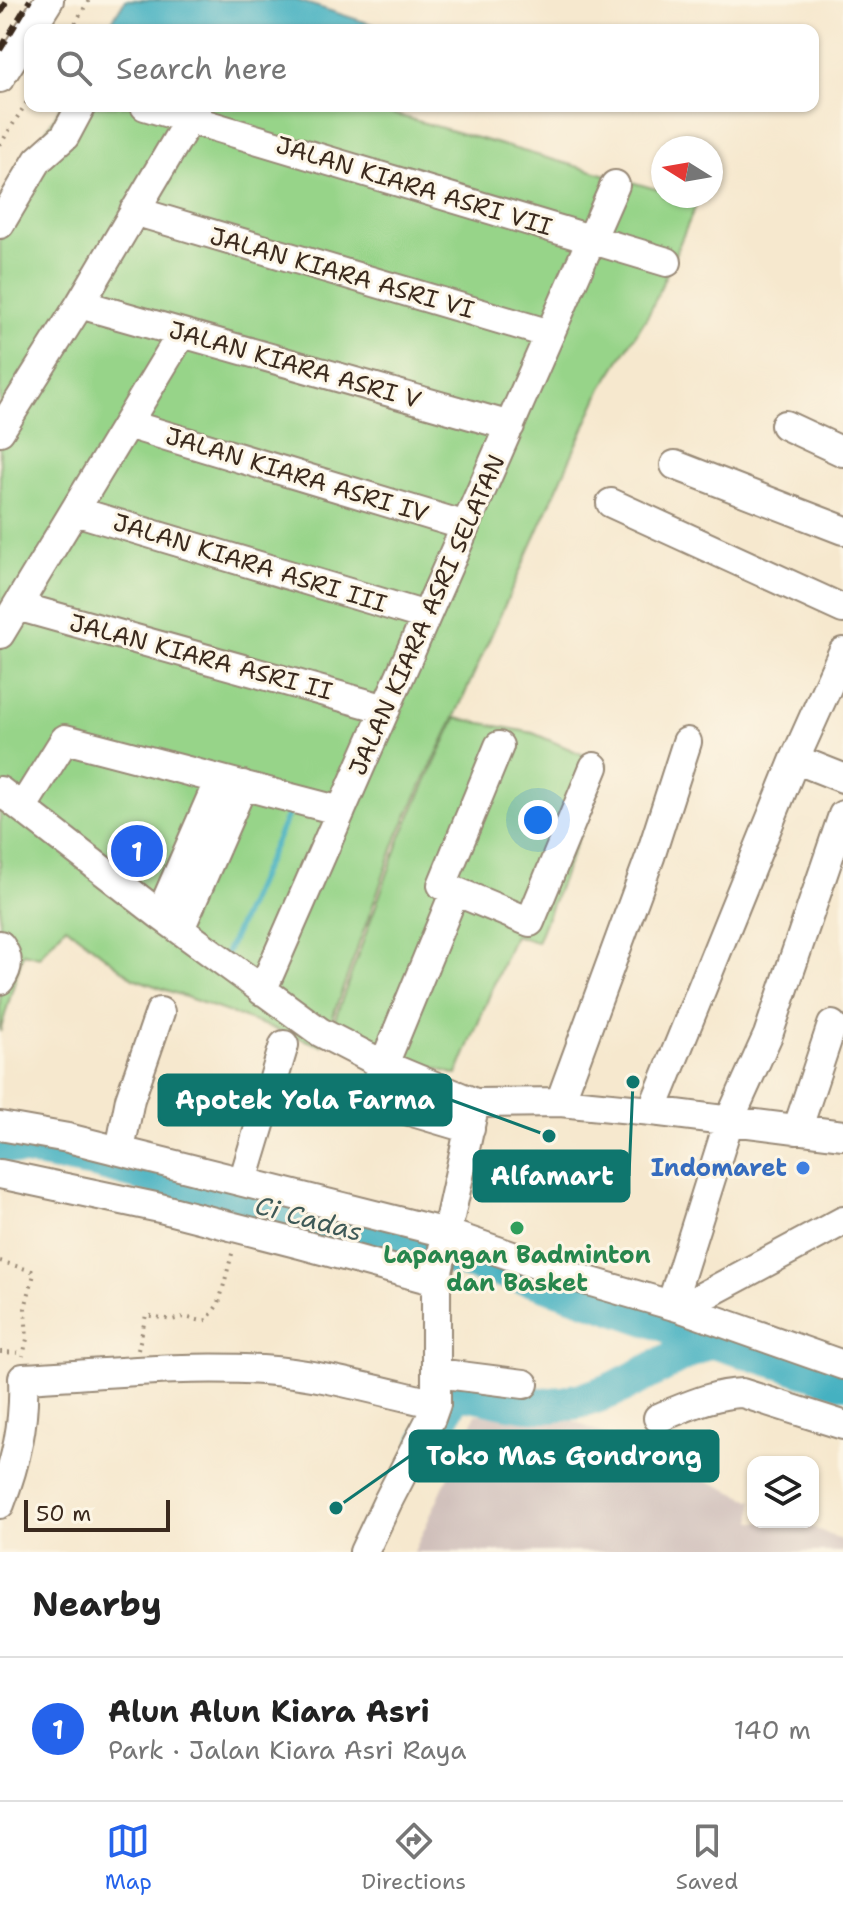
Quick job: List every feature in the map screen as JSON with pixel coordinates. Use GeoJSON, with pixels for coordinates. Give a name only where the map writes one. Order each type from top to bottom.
{"type":"FeatureCollection","features":[{"type":"Feature","properties":{"kind":"street"},"geometry":{"type":"LineString","coordinates":[[34,24],[49,0]]}},
{"type":"Feature","properties":{"kind":"street"},"geometry":{"type":"LineString","coordinates":[[0,78],[24,40]]}},
{"type":"Feature","properties":{"kind":"street"},"geometry":{"type":"LineString","coordinates":[[0,224],[38,160],[65,136],[78,112]]}},
{"type":"Feature","properties":{"kind":"street"},"geometry":{"type":"LineString","coordinates":[[0,431],[80,304],[193,113]]}},
{"type":"Feature","properties":{"kind":"street","name":"JALAN KIARA ASRI VII"},"geometry":{"type":"LineString","coordinates":[[193,113],[667,262]]}},
{"type":"Feature","properties":{"kind":"street","name":"JALAN KIARA ASRI SELATAN"},"geometry":{"type":"LineString","coordinates":[[262,991],[615,185]]}},
{"type":"Feature","properties":{"kind":"street","name":"JALAN KIARA ASRI VI"},"geometry":{"type":"LineString","coordinates":[[134,211],[550,334]]}},
{"type":"Feature","properties":{"kind":"street","name":"JALAN KIARA ASRI V"},"geometry":{"type":"LineString","coordinates":[[80,304],[510,426]]}},
{"type":"Feature","properties":{"kind":"street"},"geometry":{"type":"LineString","coordinates":[[0,634],[182,333]]}},
{"type":"Feature","properties":{"kind":"street","name":"JALAN KIARA ASRI IV"},"geometry":{"type":"LineString","coordinates":[[127,424],[466,526]]}},
{"type":"Feature","properties":{"kind":"street"},"geometry":{"type":"LineString","coordinates":[[785,425],[843,452]]}},
{"type":"Feature","properties":{"kind":"street"},"geometry":{"type":"LineString","coordinates":[[675,465],[843,530]]}},
{"type":"Feature","properties":{"kind":"street"},"geometry":{"type":"LineString","coordinates":[[611,503],[843,609]]}},
{"type":"Feature","properties":{"kind":"street","name":"JALAN KIARA ASRI III"},"geometry":{"type":"LineString","coordinates":[[75,511],[426,616]]}},
{"type":"Feature","properties":{"kind":"street","name":"JALAN KIARA ASRI II"},"geometry":{"type":"LineString","coordinates":[[17,606],[386,709]]}},
{"type":"Feature","properties":{"kind":"street"},"geometry":{"type":"LineString","coordinates":[[652,1111],[795,759],[843,652]]}},
{"type":"Feature","properties":{"kind":"street"},"geometry":{"type":"LineString","coordinates":[[341,811],[65,739],[11,800],[320,1032],[472,1116],[560,1102],[843,1135]]}},
{"type":"Feature","properties":{"kind":"street"},"geometry":{"type":"LineString","coordinates":[[560,1102],[650,857],[687,742]]}},
{"type":"Feature","properties":{"kind":"street"},"geometry":{"type":"LineString","coordinates":[[499,746],[442,885],[530,922],[594,767]]}},
{"type":"Feature","properties":{"kind":"street"},"geometry":{"type":"LineString","coordinates":[[795,759],[843,778]]}},
{"type":"Feature","properties":{"kind":"street"},"geometry":{"type":"LineString","coordinates":[[170,922],[231,783]]}},
{"type":"Feature","properties":{"kind":"street"},"geometry":{"type":"LineString","coordinates":[[676,1306],[729,1121],[768,1035],[843,815]]}},
{"type":"Feature","properties":{"kind":"street"},"geometry":{"type":"LineString","coordinates":[[384,1065],[455,891]]}},
{"type":"Feature","properties":{"kind":"street"},"geometry":{"type":"LineString","coordinates":[[0,945],[7,961],[1,979]]}},
{"type":"Feature","properties":{"kind":"street"},"geometry":{"type":"LineString","coordinates":[[120,1150],[130,1099],[160,1012]]}},
{"type":"Feature","properties":{"kind":"street"},"geometry":{"type":"LineString","coordinates":[[797,1130],[832,1025]]}},
{"type":"Feature","properties":{"kind":"street"},"geometry":{"type":"LineString","coordinates":[[243,1181],[284,1045]]}},
{"type":"Feature","properties":{"kind":"street"},"geometry":{"type":"LineString","coordinates":[[364,1552],[436,1404],[437,1275],[472,1116]]}},
{"type":"Feature","properties":{"kind":"street"},"geometry":{"type":"LineString","coordinates":[[0,1126],[120,1150],[445,1236],[676,1306],[843,1365]]}},
{"type":"Feature","properties":{"kind":"street"},"geometry":{"type":"LineString","coordinates":[[0,1174],[160,1208],[437,1275]]}},
{"type":"Feature","properties":{"kind":"street"},"geometry":{"type":"LineString","coordinates":[[676,1306],[843,1221]]}},
{"type":"Feature","properties":{"kind":"street"},"geometry":{"type":"LineString","coordinates":[[0,1504],[21,1432],[23,1378],[134,1370],[261,1370],[295,1373],[436,1404]]}},
{"type":"Feature","properties":{"kind":"street"},"geometry":{"type":"LineString","coordinates":[[437,1373],[524,1384]]}},
{"type":"Feature","properties":{"kind":"street"},"geometry":{"type":"LineString","coordinates":[[658,1418],[712,1397],[742,1393],[843,1425]]}},
{"type":"Feature","properties":{"kind":"path"},"geometry":{"type":"LineString","coordinates":[[75,24],[89,0]]}},
{"type":"Feature","properties":{"kind":"path"},"geometry":{"type":"LineString","coordinates":[[0,145],[24,107]]}},
{"type":"Feature","properties":{"kind":"path"},"geometry":{"type":"LineString","coordinates":[[134,1370],[145,1315],[202,1321],[207,1320],[215,1310],[223,1291],[238,1228]]}},
{"type":"Feature","properties":{"kind":"path"},"geometry":{"type":"LineString","coordinates":[[0,1261],[34,1274],[25,1308],[27,1339],[24,1353],[0,1352]]}},
{"type":"Feature","properties":{"kind":"shaded area"},"geometry":{"type":"Polygon","coordinates":[[[476,1414],[563,1416],[747,1498],[747,1528],[814,1528],[843,1541],[843,1552],[414,1552],[476,1414]]]}},
{"type":"Feature","properties":{"kind":"green space"},"geometry":{"type":"Polygon","coordinates":[[[57,112],[386,112],[651,188],[651,208],[695,208],[650,312],[602,388],[399,833],[322,1046],[133,978],[66,926],[39,957],[23,953],[0,1032],[0,206],[57,112]]]}},
{"type":"Feature","properties":{"kind":"green space"},"geometry":{"type":"Polygon","coordinates":[[[456,718],[533,733],[607,765],[537,942],[514,935],[457,1075],[388,1053],[332,1027],[402,834],[456,718]]]}},
{"type":"Feature","properties":{"kind":"water"},"geometry":{"type":"Polygon","coordinates":[[[125,0],[296,0],[371,24],[110,24],[125,0]]]}},
{"type":"Feature","properties":{"kind":"waterway"},"geometry":{"type":"LineString","coordinates":[[226,954],[289,812]]}},
{"type":"Feature","properties":{"kind":"waterway","name":"Ci Cadas"},"geometry":{"type":"LineString","coordinates":[[0,1143],[99,1162],[537,1280],[714,1341],[843,1381]]}},
{"type":"Feature","properties":{"kind":"waterway"},"geometry":{"type":"LineString","coordinates":[[427,1443],[453,1396],[466,1392],[530,1404],[572,1402],[613,1389],[710,1340]]}},
{"type":"Feature","properties":{"kind":"railway"},"geometry":{"type":"LineString","coordinates":[[0,13],[8,0]]}},
{"type":"Feature","properties":{"kind":"railway"},"geometry":{"type":"LineString","coordinates":[[0,50],[30,0]]}},
{"type":"Feature","properties":{"kind":"place","name":"Alun Alun Kiara Asri"},"geometry":{"type":"Point","coordinates":[137,851]}},
{"type":"Feature","properties":{"kind":"place","name":"Alfamart"},"geometry":{"type":"Point","coordinates":[633,1082]}},
{"type":"Feature","properties":{"kind":"place","name":"Apotek Yola Farma"},"geometry":{"type":"Point","coordinates":[549,1136]}},
{"type":"Feature","properties":{"kind":"place","name":"Indomaret"},"geometry":{"type":"Point","coordinates":[803,1168]}},
{"type":"Feature","properties":{"kind":"place","name":"Lapangan Badminton dan Basket"},"geometry":{"type":"Point","coordinates":[517,1228]}},
{"type":"Feature","properties":{"kind":"place","name":"Toko Mas Gondrong"},"geometry":{"type":"Point","coordinates":[336,1508]}}]}
